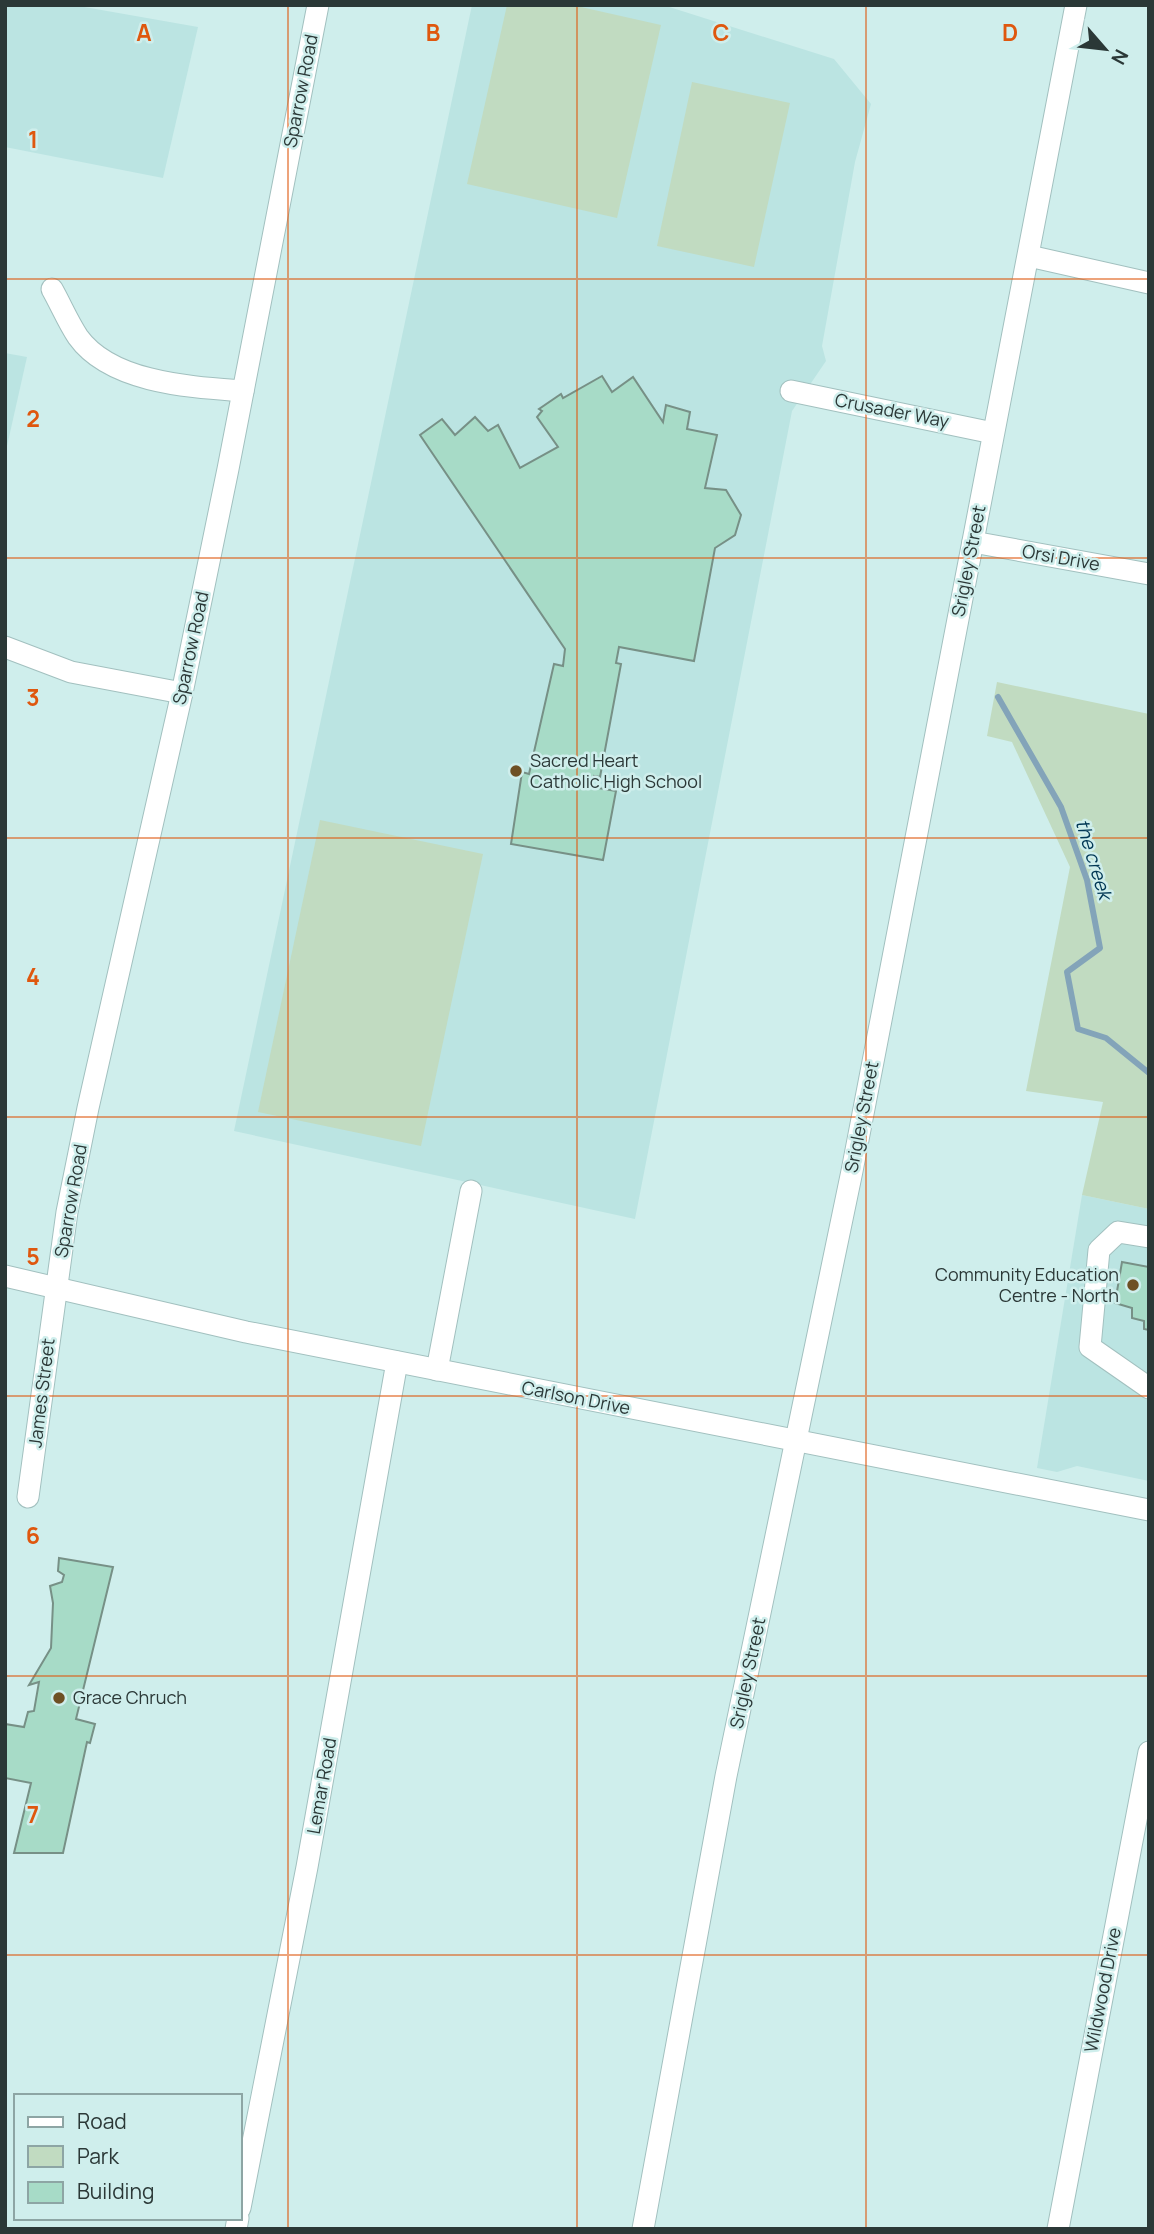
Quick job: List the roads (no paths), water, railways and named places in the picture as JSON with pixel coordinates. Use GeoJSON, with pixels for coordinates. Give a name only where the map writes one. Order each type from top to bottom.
{"type":"FeatureCollection","features":[{"type":"Feature","properties":{"kind":"street","name":"Sparrow Road"},"geometry":{"type":"LineString","coordinates":[[56,1288],[67,1212],[88,1108],[182,693],[318,5]]}},
{"type":"Feature","properties":{"kind":"street","name":"Srigley Street"},"geometry":{"type":"LineString","coordinates":[[643,2229],[726,1776],[852,1171],[1076,5]]}},
{"type":"Feature","properties":{"kind":"street"},"geometry":{"type":"LineString","coordinates":[[1029,256],[1149,283]]}},
{"type":"Feature","properties":{"kind":"street"},"geometry":{"type":"LineString","coordinates":[[52,289],[79,338],[106,363],[140,376],[180,384],[243,391]]}},
{"type":"Feature","properties":{"kind":"street","name":"Crusader Way"},"geometry":{"type":"LineString","coordinates":[[791,391],[993,433]]}},
{"type":"Feature","properties":{"kind":"street","name":"Orsi Drive"},"geometry":{"type":"LineString","coordinates":[[973,542],[1149,574]]}},
{"type":"Feature","properties":{"kind":"street"},"geometry":{"type":"LineString","coordinates":[[5,647],[71,672],[182,693]]}},
{"type":"Feature","properties":{"kind":"street"},"geometry":{"type":"LineString","coordinates":[[437,1370],[471,1191]]}},
{"type":"Feature","properties":{"kind":"street"},"geometry":{"type":"LineString","coordinates":[[1149,1237],[1118,1233],[1099,1250],[1090,1347],[1149,1388]]}},
{"type":"Feature","properties":{"kind":"street","name":"Carlson Drive"},"geometry":{"type":"LineString","coordinates":[[5,1276],[246,1332],[1149,1510]]}},
{"type":"Feature","properties":{"kind":"street","name":"James Street"},"geometry":{"type":"LineString","coordinates":[[28,1497],[56,1288]]}},
{"type":"Feature","properties":{"kind":"street","name":"Lemar Road"},"geometry":{"type":"LineString","coordinates":[[242,2198],[307,1867],[397,1362]]}},
{"type":"Feature","properties":{"kind":"street","name":"Wildwood Drive"},"geometry":{"type":"LineString","coordinates":[[1058,2229],[1149,1752]]}},
{"type":"Feature","properties":{"kind":"waterway","name":"the creek"},"geometry":{"type":"LineString","coordinates":[[998,697],[1061,807],[1087,880],[1100,948],[1067,972],[1078,1029],[1106,1038],[1149,1073]]}},
{"type":"Feature","properties":{"kind":"place","name":"Sacred Heart Catholic High School"},"geometry":{"type":"Point","coordinates":[516,771]}},
{"type":"Feature","properties":{"kind":"place","name":"Community Education Centre - North"},"geometry":{"type":"Point","coordinates":[1133,1285]}},
{"type":"Feature","properties":{"kind":"place","name":"Grace Chruch"},"geometry":{"type":"Point","coordinates":[59,1698]}}]}
